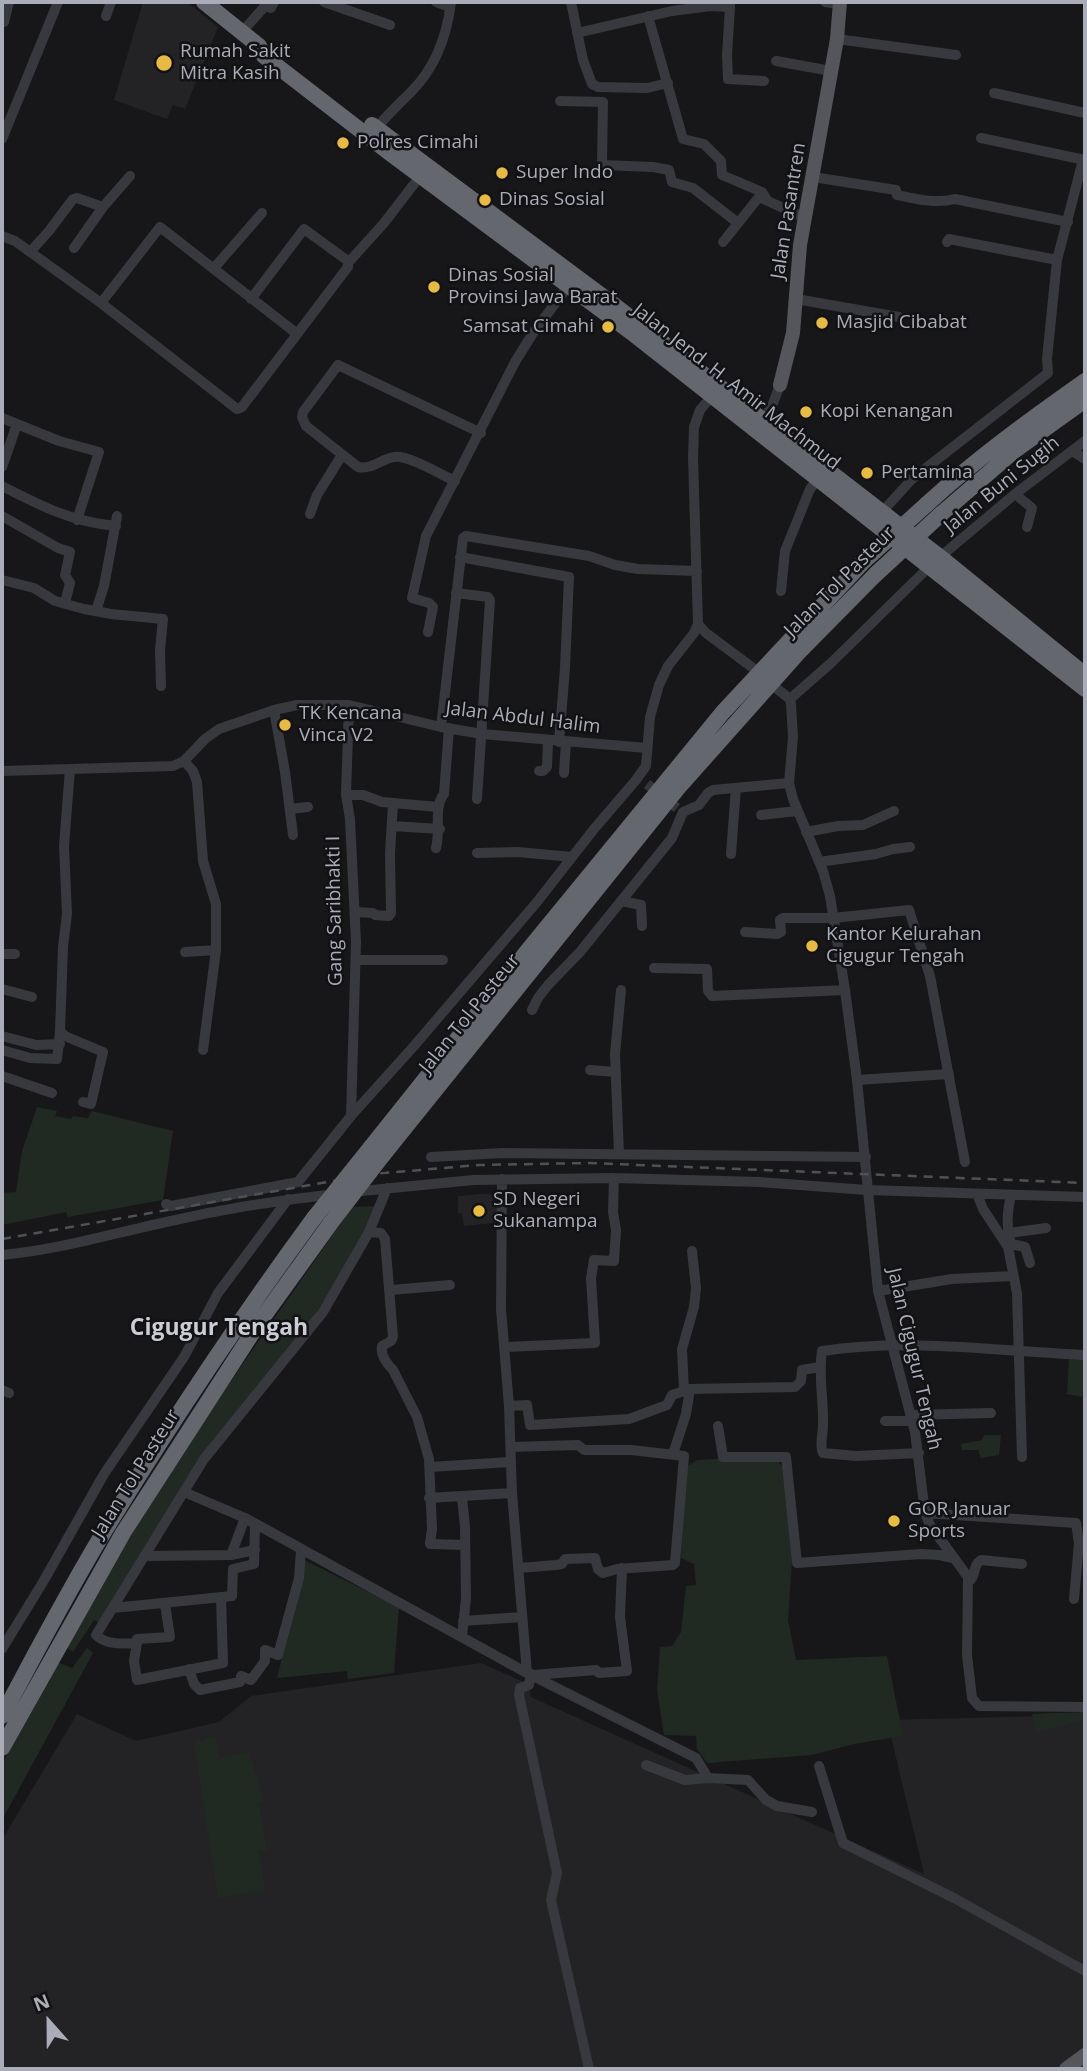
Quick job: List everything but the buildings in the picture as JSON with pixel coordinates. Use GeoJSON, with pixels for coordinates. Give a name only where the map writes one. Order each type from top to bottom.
{"type":"FeatureCollection","features":[{"type":"Feature","properties":{"kind":"highway","name":"Jalan Jend. H. Amir Machmud"},"geometry":{"type":"LineString","coordinates":[[204,2],[259,46],[264,56],[610,302],[882,512],[935,562],[1085,689]]}},
{"type":"Feature","properties":{"kind":"highway","name":"Jalan Jend. H. Amir Machmud"},"geometry":{"type":"LineString","coordinates":[[259,46],[270,49],[376,129],[424,171],[712,396],[815,483],[935,562],[1085,675]]}},
{"type":"Feature","properties":{"kind":"highway","name":"Jalan Tol Pasteur"},"geometry":{"type":"LineString","coordinates":[[2,1716],[109,1523],[253,1303],[314,1218],[377,1151],[586,892],[723,712],[864,561],[987,453],[1085,381]]}},
{"type":"Feature","properties":{"kind":"highway","name":"Jalan Tol Pasteur"},"geometry":{"type":"LineString","coordinates":[[586,892],[737,720],[876,573],[1014,451],[1085,400]]}},
{"type":"Feature","properties":{"kind":"highway","name":"Jalan Tol Pasteur"},"geometry":{"type":"LineString","coordinates":[[2,1748],[71,1620],[122,1533],[258,1324],[330,1224],[377,1151]]}},
{"type":"Feature","properties":{"kind":"main road","name":"Jalan Pasantren"},"geometry":{"type":"LineString","coordinates":[[780,385],[793,333],[798,258],[837,39],[840,3]]}},
{"type":"Feature","properties":{"kind":"main road"},"geometry":{"type":"LineString","coordinates":[[1066,2069],[1085,2055]]}},
{"type":"Feature","properties":{"kind":"street"},"geometry":{"type":"LineString","coordinates":[[4,22],[9,2]]}},
{"type":"Feature","properties":{"kind":"street"},"geometry":{"type":"LineString","coordinates":[[2,139],[58,2]]}},
{"type":"Feature","properties":{"kind":"street"},"geometry":{"type":"LineString","coordinates":[[106,16],[111,2]]}},
{"type":"Feature","properties":{"kind":"street"},"geometry":{"type":"LineString","coordinates":[[242,32],[265,6],[271,8],[274,2]]}},
{"type":"Feature","properties":{"kind":"street"},"geometry":{"type":"LineString","coordinates":[[324,2],[390,25]]}},
{"type":"Feature","properties":{"kind":"street"},"geometry":{"type":"LineString","coordinates":[[376,129],[425,75],[444,38],[451,4],[436,2]]}},
{"type":"Feature","properties":{"kind":"street"},"geometry":{"type":"LineString","coordinates":[[571,2],[592,84],[598,87],[647,88],[668,83]]}},
{"type":"Feature","properties":{"kind":"street"},"geometry":{"type":"LineString","coordinates":[[825,2],[840,3]]}},
{"type":"Feature","properties":{"kind":"street"},"geometry":{"type":"LineString","coordinates":[[577,33],[648,16],[730,4],[727,77],[733,81],[764,81]]}},
{"type":"Feature","properties":{"kind":"street"},"geometry":{"type":"LineString","coordinates":[[648,16],[682,139],[704,144],[721,161],[722,175],[762,192],[767,200]]}},
{"type":"Feature","properties":{"kind":"street"},"geometry":{"type":"LineString","coordinates":[[837,39],[956,55]]}},
{"type":"Feature","properties":{"kind":"street"},"geometry":{"type":"LineString","coordinates":[[776,61],[831,71]]}},
{"type":"Feature","properties":{"kind":"street"},"geometry":{"type":"LineString","coordinates":[[994,93],[1085,113]]}},
{"type":"Feature","properties":{"kind":"street"},"geometry":{"type":"LineString","coordinates":[[561,101],[603,102],[601,165],[669,170],[672,182],[693,188],[738,223]]}},
{"type":"Feature","properties":{"kind":"street"},"geometry":{"type":"LineString","coordinates":[[882,512],[912,479],[1048,373],[1047,359],[1057,260],[1084,160],[981,138]]}},
{"type":"Feature","properties":{"kind":"street"},"geometry":{"type":"LineString","coordinates":[[2,236],[15,241],[100,303],[237,409],[242,407],[344,272],[348,263],[424,171]]}},
{"type":"Feature","properties":{"kind":"street"},"geometry":{"type":"LineString","coordinates":[[74,248],[103,207],[130,176]]}},
{"type":"Feature","properties":{"kind":"street"},"geometry":{"type":"LineString","coordinates":[[813,177],[896,190],[897,195],[912,198],[942,202],[955,198],[1068,222]]}},
{"type":"Feature","properties":{"kind":"street"},"geometry":{"type":"LineString","coordinates":[[723,242],[758,198],[805,218]]}},
{"type":"Feature","properties":{"kind":"street"},"geometry":{"type":"LineString","coordinates":[[30,252],[73,199],[103,207]]}},
{"type":"Feature","properties":{"kind":"street"},"geometry":{"type":"LineString","coordinates":[[214,268],[262,213]]}},
{"type":"Feature","properties":{"kind":"street"},"geometry":{"type":"LineString","coordinates":[[100,303],[160,227],[296,333]]}},
{"type":"Feature","properties":{"kind":"street"},"geometry":{"type":"LineString","coordinates":[[251,299],[304,229],[344,256],[348,263]]}},
{"type":"Feature","properties":{"kind":"street"},"geometry":{"type":"LineString","coordinates":[[947,242],[949,239],[1057,260]]}},
{"type":"Feature","properties":{"kind":"street"},"geometry":{"type":"LineString","coordinates":[[428,632],[433,607],[429,603],[412,598],[426,536],[516,362],[533,333],[569,285]]}},
{"type":"Feature","properties":{"kind":"street"},"geometry":{"type":"LineString","coordinates":[[796,299],[899,317]]}},
{"type":"Feature","properties":{"kind":"street"},"geometry":{"type":"LineString","coordinates":[[455,481],[404,457],[390,458],[364,468],[358,467],[306,426],[302,417],[307,406],[338,365],[481,433]]}},
{"type":"Feature","properties":{"kind":"street","name":"Jalan Pasantren"},"geometry":{"type":"LineString","coordinates":[[762,421],[772,406],[780,385]]}},
{"type":"Feature","properties":{"kind":"street"},"geometry":{"type":"LineString","coordinates":[[166,1204],[171,1206],[298,1182],[572,857],[641,782],[646,766],[650,717],[659,685],[668,666],[694,634],[698,624],[694,427],[700,410],[712,396]]}},
{"type":"Feature","properties":{"kind":"street"},"geometry":{"type":"LineString","coordinates":[[2,418],[59,441],[99,452],[77,520]]}},
{"type":"Feature","properties":{"kind":"street"},"geometry":{"type":"LineString","coordinates":[[2,467],[16,424]]}},
{"type":"Feature","properties":{"kind":"street","name":"Jalan Buni Sugih"},"geometry":{"type":"LineString","coordinates":[[790,699],[935,562],[1015,494],[1085,441]]}},
{"type":"Feature","properties":{"kind":"street"},"geometry":{"type":"LineString","coordinates":[[1072,452],[1085,459]]}},
{"type":"Feature","properties":{"kind":"street"},"geometry":{"type":"LineString","coordinates":[[310,514],[317,495],[342,455]]}},
{"type":"Feature","properties":{"kind":"street"},"geometry":{"type":"LineString","coordinates":[[781,591],[785,551],[815,483]]}},
{"type":"Feature","properties":{"kind":"street"},"geometry":{"type":"LineString","coordinates":[[2,486],[42,506],[89,524],[117,521],[96,611]]}},
{"type":"Feature","properties":{"kind":"street"},"geometry":{"type":"LineString","coordinates":[[1015,494],[1031,508],[1027,527]]}},
{"type":"Feature","properties":{"kind":"street"},"geometry":{"type":"LineString","coordinates":[[2,516],[70,552],[65,575],[70,583],[65,603]]}},
{"type":"Feature","properties":{"kind":"street"},"geometry":{"type":"LineString","coordinates":[[436,848],[440,829],[438,807],[444,794],[445,727],[461,541],[466,536],[589,556],[638,569],[697,571]]}},
{"type":"Feature","properties":{"kind":"street"},"geometry":{"type":"LineString","coordinates":[[460,558],[569,578],[558,742],[564,773]]}},
{"type":"Feature","properties":{"kind":"street"},"geometry":{"type":"LineString","coordinates":[[2,580],[34,588],[55,601],[96,611],[163,619],[161,686]]}},
{"type":"Feature","properties":{"kind":"street"},"geometry":{"type":"LineString","coordinates":[[456,593],[488,597],[490,600],[477,799]]}},
{"type":"Feature","properties":{"kind":"street"},"geometry":{"type":"LineString","coordinates":[[698,624],[753,668]]}},
{"type":"Feature","properties":{"kind":"street"},"geometry":{"type":"LineString","coordinates":[[533,1010],[548,985],[580,952],[672,838],[680,810],[699,805],[713,790],[789,783],[793,737],[790,699],[776,688]]}},
{"type":"Feature","properties":{"kind":"street","name":"Jalan Abdul Halim"},"geometry":{"type":"LineString","coordinates":[[184,761],[212,733],[274,710],[297,705],[349,705],[482,734],[648,748]]}},
{"type":"Feature","properties":{"kind":"street","name":"Gang Saribhakti I"},"geometry":{"type":"LineString","coordinates":[[349,705],[346,795],[351,819],[356,960],[351,1116]]}},
{"type":"Feature","properties":{"kind":"street"},"geometry":{"type":"LineString","coordinates":[[274,710],[293,835]]}},
{"type":"Feature","properties":{"kind":"street"},"geometry":{"type":"LineString","coordinates":[[539,771],[547,767],[558,742]]}},
{"type":"Feature","properties":{"kind":"street"},"geometry":{"type":"LineString","coordinates":[[2,771],[160,767],[180,765],[184,761],[193,771],[197,782],[203,861],[216,904],[216,950],[203,1050]]}},
{"type":"Feature","properties":{"kind":"street"},"geometry":{"type":"LineString","coordinates":[[2,1050],[30,1058],[57,1059],[66,914],[64,846],[70,769]]}},
{"type":"Feature","properties":{"kind":"street","name":"Jalan Cigugur Tengah"},"geometry":{"type":"LineString","coordinates":[[789,783],[830,896],[857,1080],[877,1291],[912,1418],[919,1452],[925,1513],[930,1525],[965,1572],[968,1582]]}},
{"type":"Feature","properties":{"kind":"street"},"geometry":{"type":"LineString","coordinates":[[731,854],[736,789]]}},
{"type":"Feature","properties":{"kind":"street"},"geometry":{"type":"LineString","coordinates":[[346,795],[363,795],[393,804],[438,807]]}},
{"type":"Feature","properties":{"kind":"street"},"geometry":{"type":"LineString","coordinates":[[355,912],[386,916],[391,913],[393,804]]}},
{"type":"Feature","properties":{"kind":"street"},"geometry":{"type":"LineString","coordinates":[[290,809],[308,807]]}},
{"type":"Feature","properties":{"kind":"street"},"geometry":{"type":"LineString","coordinates":[[761,815],[797,811]]}},
{"type":"Feature","properties":{"kind":"street"},"geometry":{"type":"LineString","coordinates":[[806,832],[863,825],[894,811]]}},
{"type":"Feature","properties":{"kind":"street"},"geometry":{"type":"LineString","coordinates":[[392,826],[440,829]]}},
{"type":"Feature","properties":{"kind":"street"},"geometry":{"type":"LineString","coordinates":[[819,862],[910,848]]}},
{"type":"Feature","properties":{"kind":"street"},"geometry":{"type":"LineString","coordinates":[[477,853],[518,852],[572,857]]}},
{"type":"Feature","properties":{"kind":"street"},"geometry":{"type":"LineString","coordinates":[[621,901],[641,905],[642,926]]}},
{"type":"Feature","properties":{"kind":"street"},"geometry":{"type":"LineString","coordinates":[[746,932],[778,934],[781,932],[782,919],[833,918],[909,910],[930,976],[965,1162]]}},
{"type":"Feature","properties":{"kind":"street"},"geometry":{"type":"LineString","coordinates":[[185,952],[216,950]]}},
{"type":"Feature","properties":{"kind":"street"},"geometry":{"type":"LineString","coordinates":[[2,954],[15,954]]}},
{"type":"Feature","properties":{"kind":"street"},"geometry":{"type":"LineString","coordinates":[[356,960],[443,960]]}},
{"type":"Feature","properties":{"kind":"street"},"geometry":{"type":"LineString","coordinates":[[654,968],[707,970],[708,991],[712,996],[845,990]]}},
{"type":"Feature","properties":{"kind":"street"},"geometry":{"type":"LineString","coordinates":[[2,989],[32,997]]}},
{"type":"Feature","properties":{"kind":"street"},"geometry":{"type":"LineString","coordinates":[[619,1154],[616,1072],[621,990]]}},
{"type":"Feature","properties":{"kind":"street"},"geometry":{"type":"LineString","coordinates":[[2,1036],[36,1045],[60,1038],[103,1052],[91,1104],[83,1102]]}},
{"type":"Feature","properties":{"kind":"street"},"geometry":{"type":"LineString","coordinates":[[590,1070],[616,1072]]}},
{"type":"Feature","properties":{"kind":"street"},"geometry":{"type":"LineString","coordinates":[[857,1080],[949,1074]]}},
{"type":"Feature","properties":{"kind":"street"},"geometry":{"type":"LineString","coordinates":[[2,1076],[52,1093]]}},
{"type":"Feature","properties":{"kind":"street"},"geometry":{"type":"LineString","coordinates":[[431,1157],[503,1153],[866,1157]]}},
{"type":"Feature","properties":{"kind":"street"},"geometry":{"type":"LineString","coordinates":[[506,1347],[595,1343],[591,1278],[594,1260],[614,1261],[614,1178]]}},
{"type":"Feature","properties":{"kind":"street"},"geometry":{"type":"LineString","coordinates":[[2,1255],[35,1252],[169,1221],[288,1199],[502,1179],[614,1178],[759,1182],[867,1190],[1085,1197]]}},
{"type":"Feature","properties":{"kind":"street"},"geometry":{"type":"LineString","coordinates":[[502,1179],[501,1308],[506,1347],[512,1493],[522,1617],[530,1674],[529,1685],[520,1688],[519,1695],[557,1873],[551,1900],[589,2069]]}},
{"type":"Feature","properties":{"kind":"street"},"geometry":{"type":"LineString","coordinates":[[136,1643],[101,1640],[96,1635],[204,1459],[323,1312],[369,1231],[387,1188]]}},
{"type":"Feature","properties":{"kind":"street"},"geometry":{"type":"LineString","coordinates":[[977,1194],[1008,1247],[1017,1293],[1022,1457]]}},
{"type":"Feature","properties":{"kind":"street"},"geometry":{"type":"LineString","coordinates":[[1011,1195],[1006,1216],[1011,1244],[1025,1247],[1030,1263]]}},
{"type":"Feature","properties":{"kind":"street"},"geometry":{"type":"LineString","coordinates":[[2,1649],[104,1474],[184,1357],[218,1293],[288,1199]]}},
{"type":"Feature","properties":{"kind":"street"},"geometry":{"type":"LineString","coordinates":[[1009,1233],[1045,1227]]}},
{"type":"Feature","properties":{"kind":"street"},"geometry":{"type":"LineString","coordinates":[[369,1231],[381,1233],[385,1240],[391,1290],[393,1337],[381,1350],[417,1417],[430,1466],[430,1544],[465,1545]]}},
{"type":"Feature","properties":{"kind":"street"},"geometry":{"type":"LineString","coordinates":[[673,1454],[687,1414],[682,1349],[694,1307],[696,1288],[692,1251]]}},
{"type":"Feature","properties":{"kind":"street"},"geometry":{"type":"LineString","coordinates":[[877,1291],[952,1279],[1013,1276]]}},
{"type":"Feature","properties":{"kind":"street"},"geometry":{"type":"LineString","coordinates":[[391,1290],[450,1285]]}},
{"type":"Feature","properties":{"kind":"street"},"geometry":{"type":"LineString","coordinates":[[919,1452],[856,1455],[823,1453],[820,1367],[822,1351],[892,1345],[1085,1355]]}},
{"type":"Feature","properties":{"kind":"street"},"geometry":{"type":"LineString","coordinates":[[509,1406],[527,1405],[530,1425],[629,1419],[667,1405],[671,1395],[687,1390],[794,1387],[800,1384],[803,1369],[820,1367]]}},
{"type":"Feature","properties":{"kind":"street"},"geometry":{"type":"LineString","coordinates":[[885,1421],[991,1413]]}},
{"type":"Feature","properties":{"kind":"street"},"geometry":{"type":"LineString","coordinates":[[718,1426],[723,1457],[786,1457],[797,1563],[921,1554],[953,1558]]}},
{"type":"Feature","properties":{"kind":"street"},"geometry":{"type":"LineString","coordinates":[[511,1447],[578,1445],[584,1450],[631,1450],[683,1455],[684,1463],[675,1563],[670,1566],[602,1573],[595,1558],[586,1557],[565,1559],[556,1565],[519,1568]]}},
{"type":"Feature","properties":{"kind":"street"},"geometry":{"type":"LineString","coordinates":[[430,1466],[510,1462]]}},
{"type":"Feature","properties":{"kind":"street"},"geometry":{"type":"LineString","coordinates":[[184,1492],[250,1521],[530,1674],[696,1758],[708,1777]]}},
{"type":"Feature","properties":{"kind":"street"},"geometry":{"type":"LineString","coordinates":[[429,1497],[512,1493]]}},
{"type":"Feature","properties":{"kind":"street"},"geometry":{"type":"LineString","coordinates":[[462,1497],[466,1598],[462,1637]]}},
{"type":"Feature","properties":{"kind":"street"},"geometry":{"type":"LineString","coordinates":[[925,1513],[1076,1523],[1079,1544],[1074,1599]]}},
{"type":"Feature","properties":{"kind":"street"},"geometry":{"type":"LineString","coordinates":[[113,1608],[233,1595],[233,1569],[254,1564],[250,1521]]}},
{"type":"Feature","properties":{"kind":"street"},"geometry":{"type":"LineString","coordinates":[[231,1555],[250,1521]]}},
{"type":"Feature","properties":{"kind":"street"},"geometry":{"type":"LineString","coordinates":[[146,1556],[231,1555],[254,1550]]}},
{"type":"Feature","properties":{"kind":"street"},"geometry":{"type":"LineString","coordinates":[[189,1669],[194,1684],[200,1690],[240,1682],[240,1676],[251,1680],[265,1661],[265,1650],[278,1655],[297,1588],[301,1550]]}},
{"type":"Feature","properties":{"kind":"street"},"geometry":{"type":"LineString","coordinates":[[1022,1564],[981,1560],[976,1564],[973,1579],[968,1582],[967,1655],[972,1698],[979,1706],[1085,1707]]}},
{"type":"Feature","properties":{"kind":"street"},"geometry":{"type":"LineString","coordinates":[[530,1674],[627,1671],[620,1617],[622,1569]]}},
{"type":"Feature","properties":{"kind":"street"},"geometry":{"type":"LineString","coordinates":[[165,1604],[170,1637],[137,1639],[134,1661],[137,1680],[223,1663],[221,1597]]}},
{"type":"Feature","properties":{"kind":"street"},"geometry":{"type":"LineString","coordinates":[[463,1621],[522,1617]]}},
{"type":"Feature","properties":{"kind":"street"},"geometry":{"type":"LineString","coordinates":[[646,1765],[685,1780],[708,1777],[748,1780],[766,1800],[777,1806],[812,1812]]}},
{"type":"Feature","properties":{"kind":"street"},"geometry":{"type":"LineString","coordinates":[[819,1766],[843,1843],[954,1898],[1085,1971]]}},
{"type":"Feature","properties":{"kind":"shaded area","name":"Rumah Sakit Mitra Kasih"},"geometry":{"type":"Polygon","coordinates":[[[143,2],[187,2],[218,27],[185,109],[173,105],[167,119],[114,100],[143,2]]]}},
{"type":"Feature","properties":{"kind":"shaded area"},"geometry":{"type":"Polygon","coordinates":[[[37,1107],[57,1111],[55,1116],[71,1119],[73,1116],[88,1118],[92,1111],[173,1131],[163,1200],[68,1217],[66,1212],[2,1225],[3,1193],[16,1192],[22,1151],[37,1107]]]}},
{"type":"Feature","properties":{"kind":"shaded area","name":"SD Negeri Sukanampa"},"geometry":{"type":"Polygon","coordinates":[[[500,1194],[501,1222],[464,1226],[462,1213],[458,1213],[458,1196],[500,1194]]]}},
{"type":"Feature","properties":{"kind":"shaded area"},"geometry":{"type":"Polygon","coordinates":[[[377,1206],[363,1237],[315,1315],[273,1366],[99,1623],[94,1620],[73,1652],[64,1646],[180,1454],[352,1207],[377,1206]]]}},
{"type":"Feature","properties":{"kind":"shaded area"},"geometry":{"type":"Polygon","coordinates":[[[1085,1357],[1082,1397],[1067,1394],[1069,1358],[1085,1357]]]}},
{"type":"Feature","properties":{"kind":"shaded area"},"geometry":{"type":"Polygon","coordinates":[[[984,1435],[1001,1435],[999,1455],[981,1458],[978,1450],[962,1450],[961,1444],[982,1440],[984,1435]]]}},
{"type":"Feature","properties":{"kind":"shaded area"},"geometry":{"type":"Polygon","coordinates":[[[776,1458],[782,1467],[792,1561],[788,1620],[796,1660],[887,1656],[903,1736],[854,1744],[812,1755],[707,1763],[697,1749],[696,1736],[664,1735],[657,1690],[660,1647],[672,1646],[681,1632],[686,1586],[696,1585],[694,1564],[681,1558],[684,1468],[697,1460],[776,1458]]]}},
{"type":"Feature","properties":{"kind":"shaded area"},"geometry":{"type":"Polygon","coordinates":[[[302,1559],[399,1607],[394,1673],[348,1679],[347,1671],[277,1678],[302,1578],[302,1559]]]}},
{"type":"Feature","properties":{"kind":"shaded area"},"geometry":{"type":"Polygon","coordinates":[[[87,1648],[93,1653],[2,1820],[2,1764],[57,1662],[72,1668],[87,1648]]]}},
{"type":"Feature","properties":{"kind":"shaded area"},"geometry":{"type":"Polygon","coordinates":[[[481,1663],[528,1684],[531,1697],[924,1874],[887,1720],[1085,1715],[1085,2069],[2,2069],[2,1840],[77,1714],[136,1741],[219,1722],[251,1696],[481,1663]]]}},
{"type":"Feature","properties":{"kind":"shaded area"},"geometry":{"type":"Polygon","coordinates":[[[1085,1712],[1085,1720],[1037,1732],[1032,1714],[1085,1712]]]}},
{"type":"Feature","properties":{"kind":"shaded area"},"geometry":{"type":"Polygon","coordinates":[[[215,1736],[220,1758],[249,1752],[264,1801],[259,1803],[267,1850],[259,1850],[265,1891],[218,1898],[194,1743],[215,1736]]]}},
{"type":"Feature","properties":{"kind":"tunnel"},"geometry":{"type":"LineString","coordinates":[[647,784],[677,808]]}},
{"type":"Feature","properties":{"kind":"railway"},"geometry":{"type":"LineString","coordinates":[[2,1239],[373,1174],[479,1165],[589,1163],[1085,1183]]}},
{"type":"Feature","properties":{"kind":"place","name":"Rumah Sakit Mitra Kasih"},"geometry":{"type":"Point","coordinates":[164,63]}},
{"type":"Feature","properties":{"kind":"place","name":"Polres Cimahi"},"geometry":{"type":"Point","coordinates":[343,143]}},
{"type":"Feature","properties":{"kind":"place","name":"Super Indo"},"geometry":{"type":"Point","coordinates":[502,173]}},
{"type":"Feature","properties":{"kind":"place","name":"Dinas Sosial"},"geometry":{"type":"Point","coordinates":[485,200]}},
{"type":"Feature","properties":{"kind":"place","name":"Dinas Sosial Provinsi Jawa Barat"},"geometry":{"type":"Point","coordinates":[434,287]}},
{"type":"Feature","properties":{"kind":"place","name":"Masjid Cibabat"},"geometry":{"type":"Point","coordinates":[822,323]}},
{"type":"Feature","properties":{"kind":"place","name":"Samsat Cimahi"},"geometry":{"type":"Point","coordinates":[608,327]}},
{"type":"Feature","properties":{"kind":"place","name":"Kopi Kenangan"},"geometry":{"type":"Point","coordinates":[806,412]}},
{"type":"Feature","properties":{"kind":"place","name":"Pertamina"},"geometry":{"type":"Point","coordinates":[867,473]}},
{"type":"Feature","properties":{"kind":"place","name":"TK Kencana Vinca V2"},"geometry":{"type":"Point","coordinates":[285,725]}},
{"type":"Feature","properties":{"kind":"place","name":"Kantor Kelurahan Cigugur Tengah"},"geometry":{"type":"Point","coordinates":[812,946]}},
{"type":"Feature","properties":{"kind":"place","name":"SD Negeri Sukanampa"},"geometry":{"type":"Point","coordinates":[479,1211]}},
{"type":"Feature","properties":{"kind":"place","name":"GOR Januar Sports"},"geometry":{"type":"Point","coordinates":[894,1521]}},
{"type":"Feature","properties":{"kind":"district","name":"Cigugur Tengah"},"geometry":{"type":"Point","coordinates":[219,1328]}}]}
